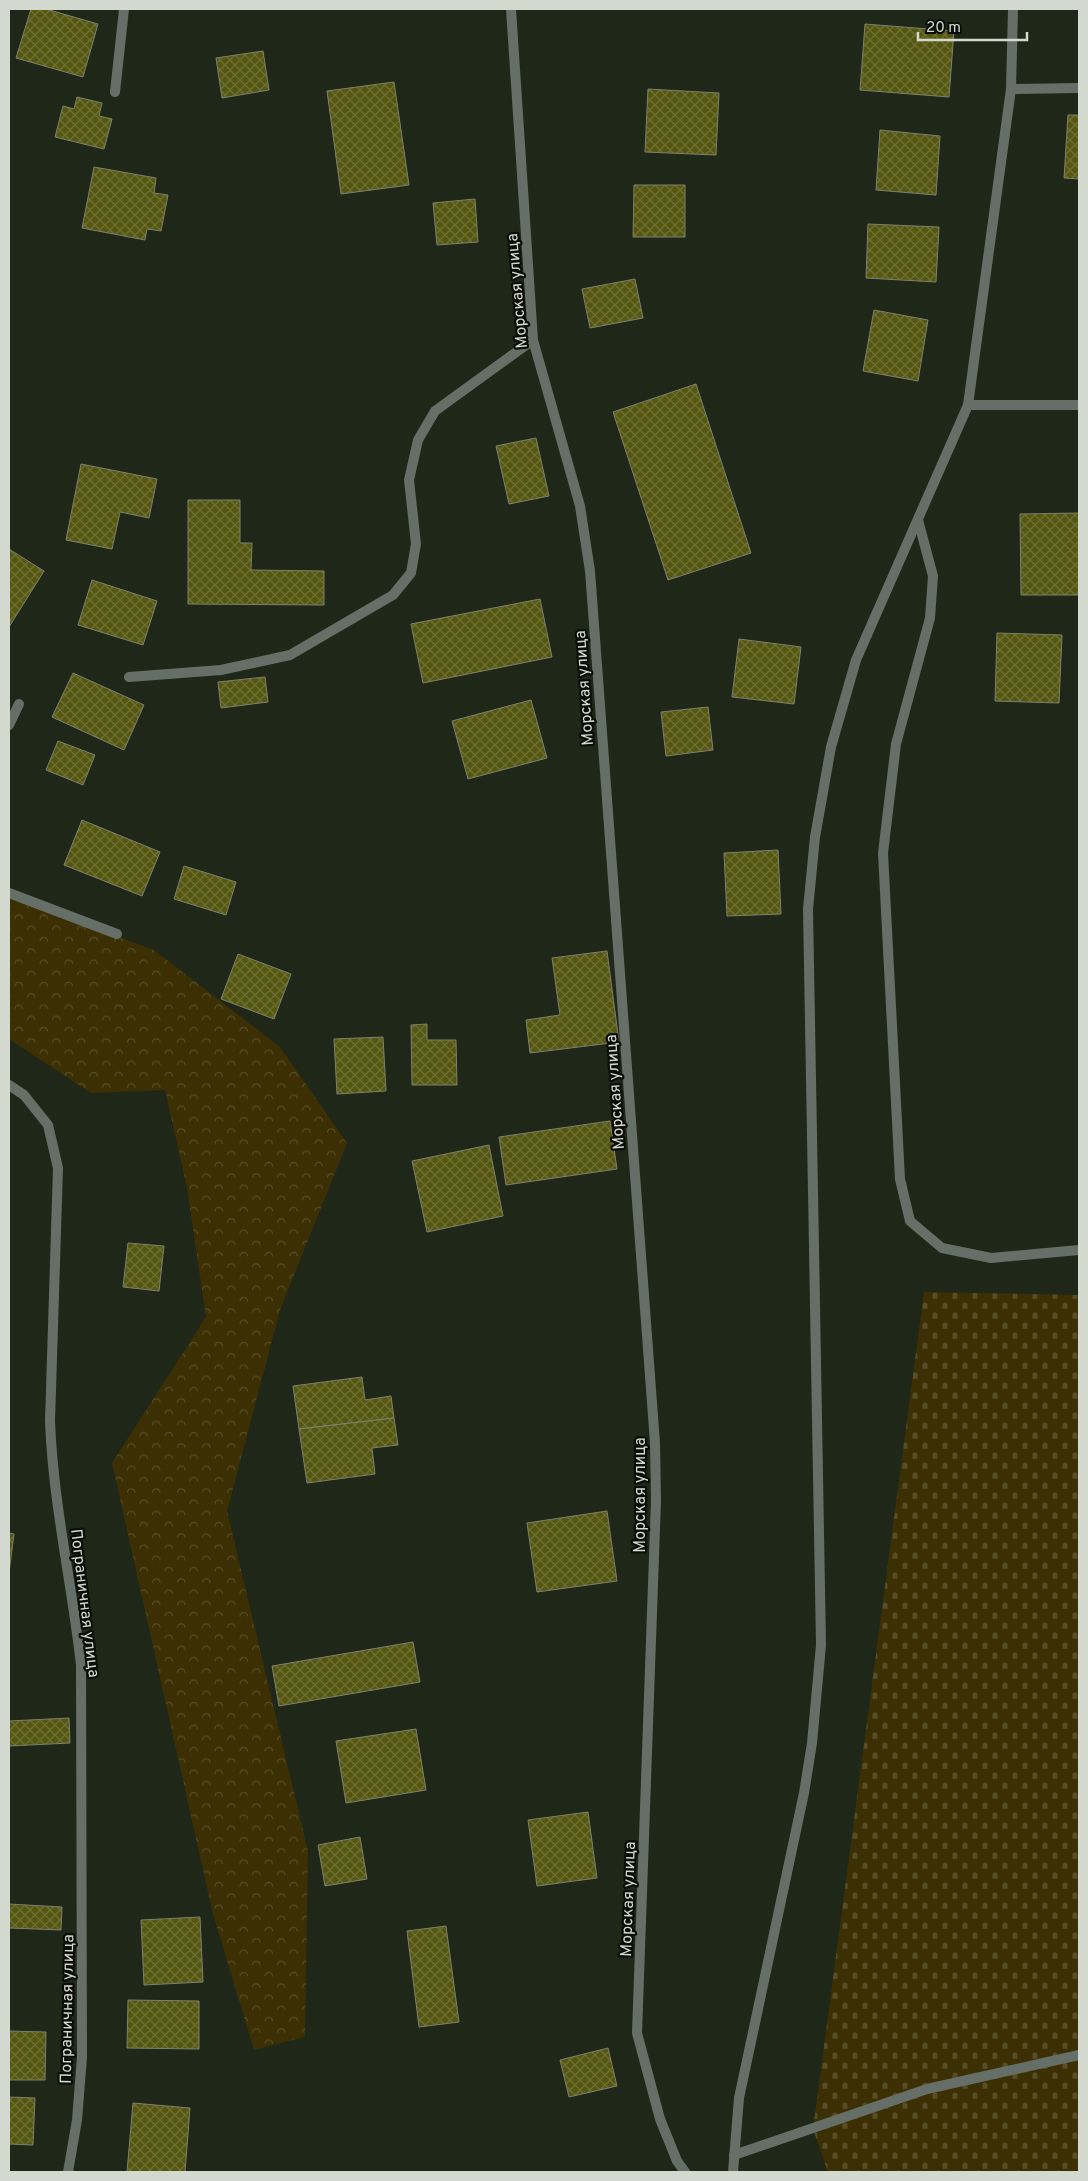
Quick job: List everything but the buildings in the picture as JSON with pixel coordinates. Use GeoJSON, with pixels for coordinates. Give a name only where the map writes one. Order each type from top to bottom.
{"type":"FeatureCollection","features":[{"type":"Feature","properties":{"kind":"street"},"geometry":{"type":"LineString","coordinates":[[115,92],[124,9]]}},
{"type":"Feature","properties":{"kind":"street","name":"Морская улица"},"geometry":{"type":"LineString","coordinates":[[511,9],[533,340],[580,506],[590,571],[655,1443],[656,1500],[637,2033],[660,2120],[677,2161],[686,2172]]}},
{"type":"Feature","properties":{"kind":"street"},"geometry":{"type":"LineString","coordinates":[[733,2172],[739,2098],[804,1794],[812,1743],[821,1645],[808,909],[815,837],[831,747],[856,660],[968,405],[1011,89],[1013,9]]}},
{"type":"Feature","properties":{"kind":"street"},"geometry":{"type":"LineString","coordinates":[[1011,89],[1079,88]]}},
{"type":"Feature","properties":{"kind":"street"},"geometry":{"type":"LineString","coordinates":[[129,678],[221,670],[290,655],[393,595],[411,573],[416,544],[410,480],[418,440],[435,411],[533,340]]}},
{"type":"Feature","properties":{"kind":"street"},"geometry":{"type":"LineString","coordinates":[[968,405],[1079,405]]}},
{"type":"Feature","properties":{"kind":"street"},"geometry":{"type":"LineString","coordinates":[[918,520],[933,576],[930,618],[896,744],[883,853],[900,1179],[910,1221],[942,1248],[992,1258],[1079,1250]]}},
{"type":"Feature","properties":{"kind":"street"},"geometry":{"type":"LineString","coordinates":[[9,725],[19,704]]}},
{"type":"Feature","properties":{"kind":"street"},"geometry":{"type":"LineString","coordinates":[[9,893],[117,934]]}},
{"type":"Feature","properties":{"kind":"street","name":"Пограничная улица"},"geometry":{"type":"LineString","coordinates":[[9,1085],[24,1095],[48,1125],[58,1168],[50,1422],[52,1463],[76,1614],[81,1675],[82,2057],[77,2120],[68,2172]]}},
{"type":"Feature","properties":{"kind":"street"},"geometry":{"type":"LineString","coordinates":[[734,2155],[927,2089],[1079,2055]]}},
{"type":"Feature","properties":{"kind":"green space"},"geometry":{"type":"Polygon","coordinates":[[[9,896],[154,950],[280,1047],[347,1143],[280,1310],[227,1511],[308,1851],[305,2037],[254,2050],[213,1914],[112,1463],[206,1317],[187,1188],[165,1090],[91,1093],[9,1039],[9,896]]]}},
{"type":"Feature","properties":{"kind":"green space"},"geometry":{"type":"Polygon","coordinates":[[[924,1292],[1079,1295],[1079,2172],[828,2172],[813,2129],[924,1292]]]}}]}
